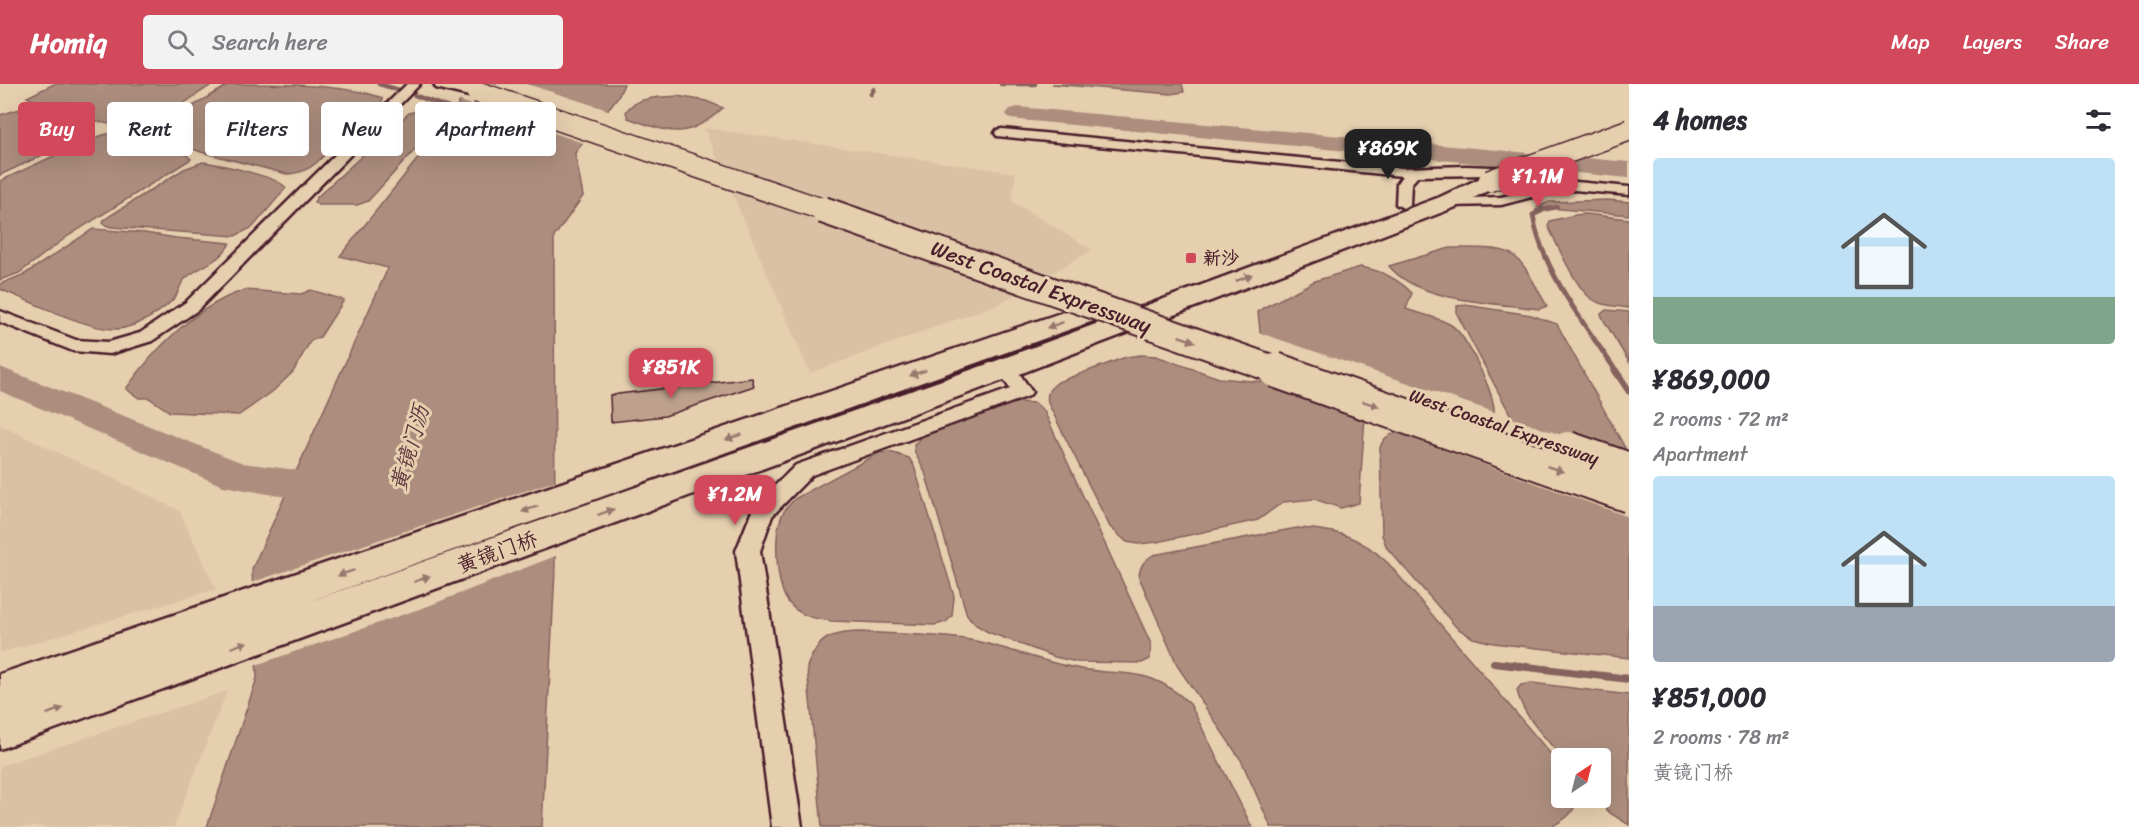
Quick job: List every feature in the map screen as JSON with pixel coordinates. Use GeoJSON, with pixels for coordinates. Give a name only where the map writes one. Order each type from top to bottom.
{"type":"FeatureCollection","features":[{"type":"Feature","properties":{"kind":"main road"},"geometry":{"type":"LineString","coordinates":[[443,84],[485,88]]}},
{"type":"Feature","properties":{"kind":"main road","name":"West Coastal Expressway"},"geometry":{"type":"LineString","coordinates":[[452,84],[485,88],[750,167],[1629,470]]}},
{"type":"Feature","properties":{"kind":"main road","name":"West Coastal Expressway"},"geometry":{"type":"LineString","coordinates":[[485,88],[1629,495]]}},
{"type":"Feature","properties":{"kind":"main road"},"geometry":{"type":"LineString","coordinates":[[991,365],[1403,204],[1489,181],[1629,130]]}},
{"type":"Feature","properties":{"kind":"main road"},"geometry":{"type":"LineString","coordinates":[[991,365],[1448,202],[1489,181]]}},
{"type":"Feature","properties":{"kind":"main road","name":"黄镜门桥"},"geometry":{"type":"LineString","coordinates":[[0,693],[991,365]]}},
{"type":"Feature","properties":{"kind":"main road","name":"黄镜门桥"},"geometry":{"type":"LineString","coordinates":[[0,729],[991,365]]}},
{"type":"Feature","properties":{"kind":"street"},"geometry":{"type":"LineString","coordinates":[[0,316],[72,345],[110,348],[146,337],[192,306],[414,84]]}},
{"type":"Feature","properties":{"kind":"street"},"geometry":{"type":"LineString","coordinates":[[1002,133],[1414,172],[1461,171],[1538,176],[1574,186],[1629,191]]}},
{"type":"Feature","properties":{"kind":"street"},"geometry":{"type":"LineString","coordinates":[[1403,204],[1404,183],[1414,172]]}},
{"type":"Feature","properties":{"kind":"street"},"geometry":{"type":"LineString","coordinates":[[1448,202],[1501,201],[1546,189],[1574,186]]}},
{"type":"Feature","properties":{"kind":"street"},"geometry":{"type":"LineString","coordinates":[[787,827],[748,551],[762,512],[804,470],[1022,392],[991,365]]}},
{"type":"Feature","properties":{"kind":"shaded area"},"geometry":{"type":"Polygon","coordinates":[[[704,128],[1016,173],[1012,201],[1092,250],[999,304],[810,373],[704,128]]]}},
{"type":"Feature","properties":{"kind":"shaded area"},"geometry":{"type":"Polygon","coordinates":[[[0,425],[179,510],[216,589],[0,653],[0,425]]]}},
{"type":"Feature","properties":{"kind":"shaded area"},"geometry":{"type":"Polygon","coordinates":[[[227,691],[174,827],[0,827],[0,766],[227,691]]]}},
{"type":"Feature","properties":{"kind":"water"},"geometry":{"type":"Polygon","coordinates":[[[54,84],[213,84],[186,102],[107,102],[107,124],[95,121],[95,102],[39,102],[27,97],[54,84]]]}},
{"type":"Feature","properties":{"kind":"water"},"geometry":{"type":"Polygon","coordinates":[[[230,84],[329,87],[367,93],[382,98],[382,102],[321,102],[321,156],[324,156],[313,166],[291,174],[217,156],[309,156],[309,102],[205,102],[205,153],[193,149],[193,106],[230,84]]]}},
{"type":"Feature","properties":{"kind":"water","name":"黄镜门沥"},"geometry":{"type":"Polygon","coordinates":[[[470,84],[624,84],[619,95],[575,153],[583,196],[554,237],[555,570],[542,827],[207,827],[257,678],[252,569],[388,268],[340,256],[420,156],[556,156],[556,102],[460,102],[470,84]]]}},
{"type":"Feature","properties":{"kind":"water"},"geometry":{"type":"Polygon","coordinates":[[[1052,84],[1182,84],[1184,92],[1171,94],[1052,84]]]}},
{"type":"Feature","properties":{"kind":"water"},"geometry":{"type":"Polygon","coordinates":[[[677,96],[706,101],[723,108],[699,126],[688,130],[667,130],[628,118],[626,112],[635,103],[648,99],[677,96]]]}},
{"type":"Feature","properties":{"kind":"water"},"geometry":{"type":"Polygon","coordinates":[[[18,110],[18,156],[40,156],[0,175],[0,115],[18,110]]]}},
{"type":"Feature","properties":{"kind":"water"},"geometry":{"type":"Polygon","coordinates":[[[415,112],[415,150],[368,201],[357,205],[318,205],[314,202],[362,156],[403,156],[403,118],[415,112]]]}},
{"type":"Feature","properties":{"kind":"water"},"geometry":{"type":"Polygon","coordinates":[[[107,134],[107,156],[188,156],[191,159],[68,236],[19,273],[0,280],[0,181],[54,156],[95,156],[95,138],[107,134]]]}},
{"type":"Feature","properties":{"kind":"water"},"geometry":{"type":"Polygon","coordinates":[[[203,162],[261,175],[286,188],[253,227],[235,236],[111,227],[103,224],[104,220],[184,169],[203,162]]]}},
{"type":"Feature","properties":{"kind":"water"},"geometry":{"type":"Polygon","coordinates":[[[1608,200],[1629,202],[1629,215],[1538,207],[1549,202],[1608,200]]]}},
{"type":"Feature","properties":{"kind":"water"},"geometry":{"type":"Polygon","coordinates":[[[1585,214],[1629,219],[1629,308],[1600,303],[1586,294],[1567,266],[1548,226],[1550,221],[1585,214]]]}},
{"type":"Feature","properties":{"kind":"water"},"geometry":{"type":"Polygon","coordinates":[[[93,229],[230,243],[214,261],[184,280],[176,296],[164,308],[149,318],[125,328],[91,325],[58,314],[0,289],[0,284],[25,274],[93,229]]]}},
{"type":"Feature","properties":{"kind":"water"},"geometry":{"type":"Polygon","coordinates":[[[1450,248],[1490,249],[1512,254],[1520,261],[1547,306],[1539,309],[1501,305],[1438,294],[1402,278],[1389,266],[1450,248]]]}},
{"type":"Feature","properties":{"kind":"water"},"geometry":{"type":"Polygon","coordinates":[[[1360,267],[1388,276],[1412,293],[1406,309],[1440,320],[1457,331],[1472,352],[1485,380],[1494,413],[1261,340],[1258,312],[1263,308],[1315,281],[1360,267]]]}},
{"type":"Feature","properties":{"kind":"water"},"geometry":{"type":"Polygon","coordinates":[[[245,290],[301,294],[311,290],[344,300],[320,337],[311,340],[293,372],[272,392],[239,415],[170,412],[149,398],[139,398],[126,389],[150,358],[178,330],[210,306],[245,290]]]}},
{"type":"Feature","properties":{"kind":"water"},"geometry":{"type":"Polygon","coordinates":[[[1465,305],[1531,315],[1557,324],[1625,448],[1625,452],[1517,427],[1457,314],[1457,306],[1465,305]]]}},
{"type":"Feature","properties":{"kind":"water"},"geometry":{"type":"Polygon","coordinates":[[[1606,310],[1629,312],[1629,362],[1603,319],[1601,314],[1606,310]]]}},
{"type":"Feature","properties":{"kind":"water"},"geometry":{"type":"Polygon","coordinates":[[[1156,356],[1219,378],[1262,382],[1365,416],[1359,503],[1341,508],[1314,499],[1283,502],[1258,520],[1157,542],[1138,544],[1127,542],[1110,527],[1048,403],[1047,396],[1050,389],[1058,382],[1126,357],[1156,356]]]}},
{"type":"Feature","properties":{"kind":"water"},"geometry":{"type":"Polygon","coordinates":[[[1018,402],[1035,403],[1044,411],[1151,644],[1150,659],[1142,663],[1077,662],[1055,657],[988,632],[976,625],[967,615],[925,472],[915,453],[914,445],[924,433],[1018,402]]]}},
{"type":"Feature","properties":{"kind":"water"},"geometry":{"type":"Polygon","coordinates":[[[1403,432],[1629,510],[1629,658],[1493,643],[1473,638],[1457,628],[1387,548],[1382,535],[1380,448],[1388,436],[1403,432]]]}},
{"type":"Feature","properties":{"kind":"water"},"geometry":{"type":"Polygon","coordinates":[[[890,452],[909,458],[914,466],[954,596],[952,616],[946,622],[935,625],[831,621],[803,614],[789,603],[781,586],[777,563],[777,540],[782,514],[796,498],[879,453],[890,452]]]}},
{"type":"Feature","properties":{"kind":"water"},"geometry":{"type":"Polygon","coordinates":[[[1297,528],[1324,530],[1357,540],[1367,546],[1388,563],[1551,754],[1551,808],[1574,808],[1568,816],[1551,827],[1271,827],[1241,760],[1178,667],[1139,577],[1143,564],[1153,555],[1297,528]]]}},
{"type":"Feature","properties":{"kind":"water"},"geometry":{"type":"Polygon","coordinates":[[[859,632],[965,639],[1062,665],[1136,675],[1162,683],[1190,704],[1252,827],[822,827],[807,667],[820,643],[832,636],[859,632]]]}},
{"type":"Feature","properties":{"kind":"water"},"geometry":{"type":"Polygon","coordinates":[[[1532,683],[1629,695],[1629,825],[1605,808],[1611,808],[1611,748],[1554,748],[1524,709],[1517,690],[1521,685],[1532,683]]]}},
{"type":"Feature","properties":{"kind":"pier"},"geometry":{"type":"Polygon","coordinates":[[[467,84],[527,84],[611,111],[586,144],[556,134],[556,102],[463,102],[457,100],[467,84]]]}},
{"type":"Feature","properties":{"kind":"pier"},"geometry":{"type":"Polygon","coordinates":[[[1257,332],[1497,413],[1489,419],[1477,417],[1261,343],[1257,332]]]}},
{"type":"Feature","properties":{"kind":"pier"},"geometry":{"type":"Polygon","coordinates":[[[1508,417],[1623,456],[1611,457],[1516,430],[1508,417]]]}},
{"type":"Feature","properties":{"kind":"pier"},"geometry":{"type":"Polygon","coordinates":[[[1403,429],[1629,507],[1629,517],[1391,431],[1403,429]]]}},
{"type":"Feature","properties":{"kind":"pier"},"geometry":{"type":"Polygon","coordinates":[[[558,480],[558,555],[428,606],[253,666],[250,583],[558,480]]]}},
{"type":"Feature","properties":{"kind":"building"},"geometry":{"type":"Polygon","coordinates":[[[752,378],[754,386],[665,416],[611,422],[610,395],[752,378]]]}},
{"type":"Feature","properties":{"kind":"waterway"},"geometry":{"type":"LineString","coordinates":[[379,84],[399,90]]}},
{"type":"Feature","properties":{"kind":"waterway"},"geometry":{"type":"LineString","coordinates":[[1001,84],[1035,84]]}},
{"type":"Feature","properties":{"kind":"waterway"},"geometry":{"type":"LineString","coordinates":[[871,94],[874,89]]}},
{"type":"Feature","properties":{"kind":"waterway"},"geometry":{"type":"LineString","coordinates":[[414,95],[433,102]]}},
{"type":"Feature","properties":{"kind":"waterway"},"geometry":{"type":"LineString","coordinates":[[1018,114],[1629,170]]}},
{"type":"Feature","properties":{"kind":"waterway"},"geometry":{"type":"LineString","coordinates":[[1537,211],[1557,207]]}},
{"type":"Feature","properties":{"kind":"waterway"},"geometry":{"type":"LineString","coordinates":[[1543,210],[1533,215],[1545,256],[1566,296],[1616,371]]}},
{"type":"Feature","properties":{"kind":"waterway"},"geometry":{"type":"LineString","coordinates":[[1615,370],[1629,391]]}},
{"type":"Feature","properties":{"kind":"waterway"},"geometry":{"type":"LineString","coordinates":[[0,378],[237,476],[326,489]]}},
{"type":"Feature","properties":{"kind":"waterway"},"geometry":{"type":"LineString","coordinates":[[1494,663],[1629,679]]}},
{"type":"Feature","properties":{"kind":"place","name":"新沙"},"geometry":{"type":"Point","coordinates":[1191,258]}}]}
